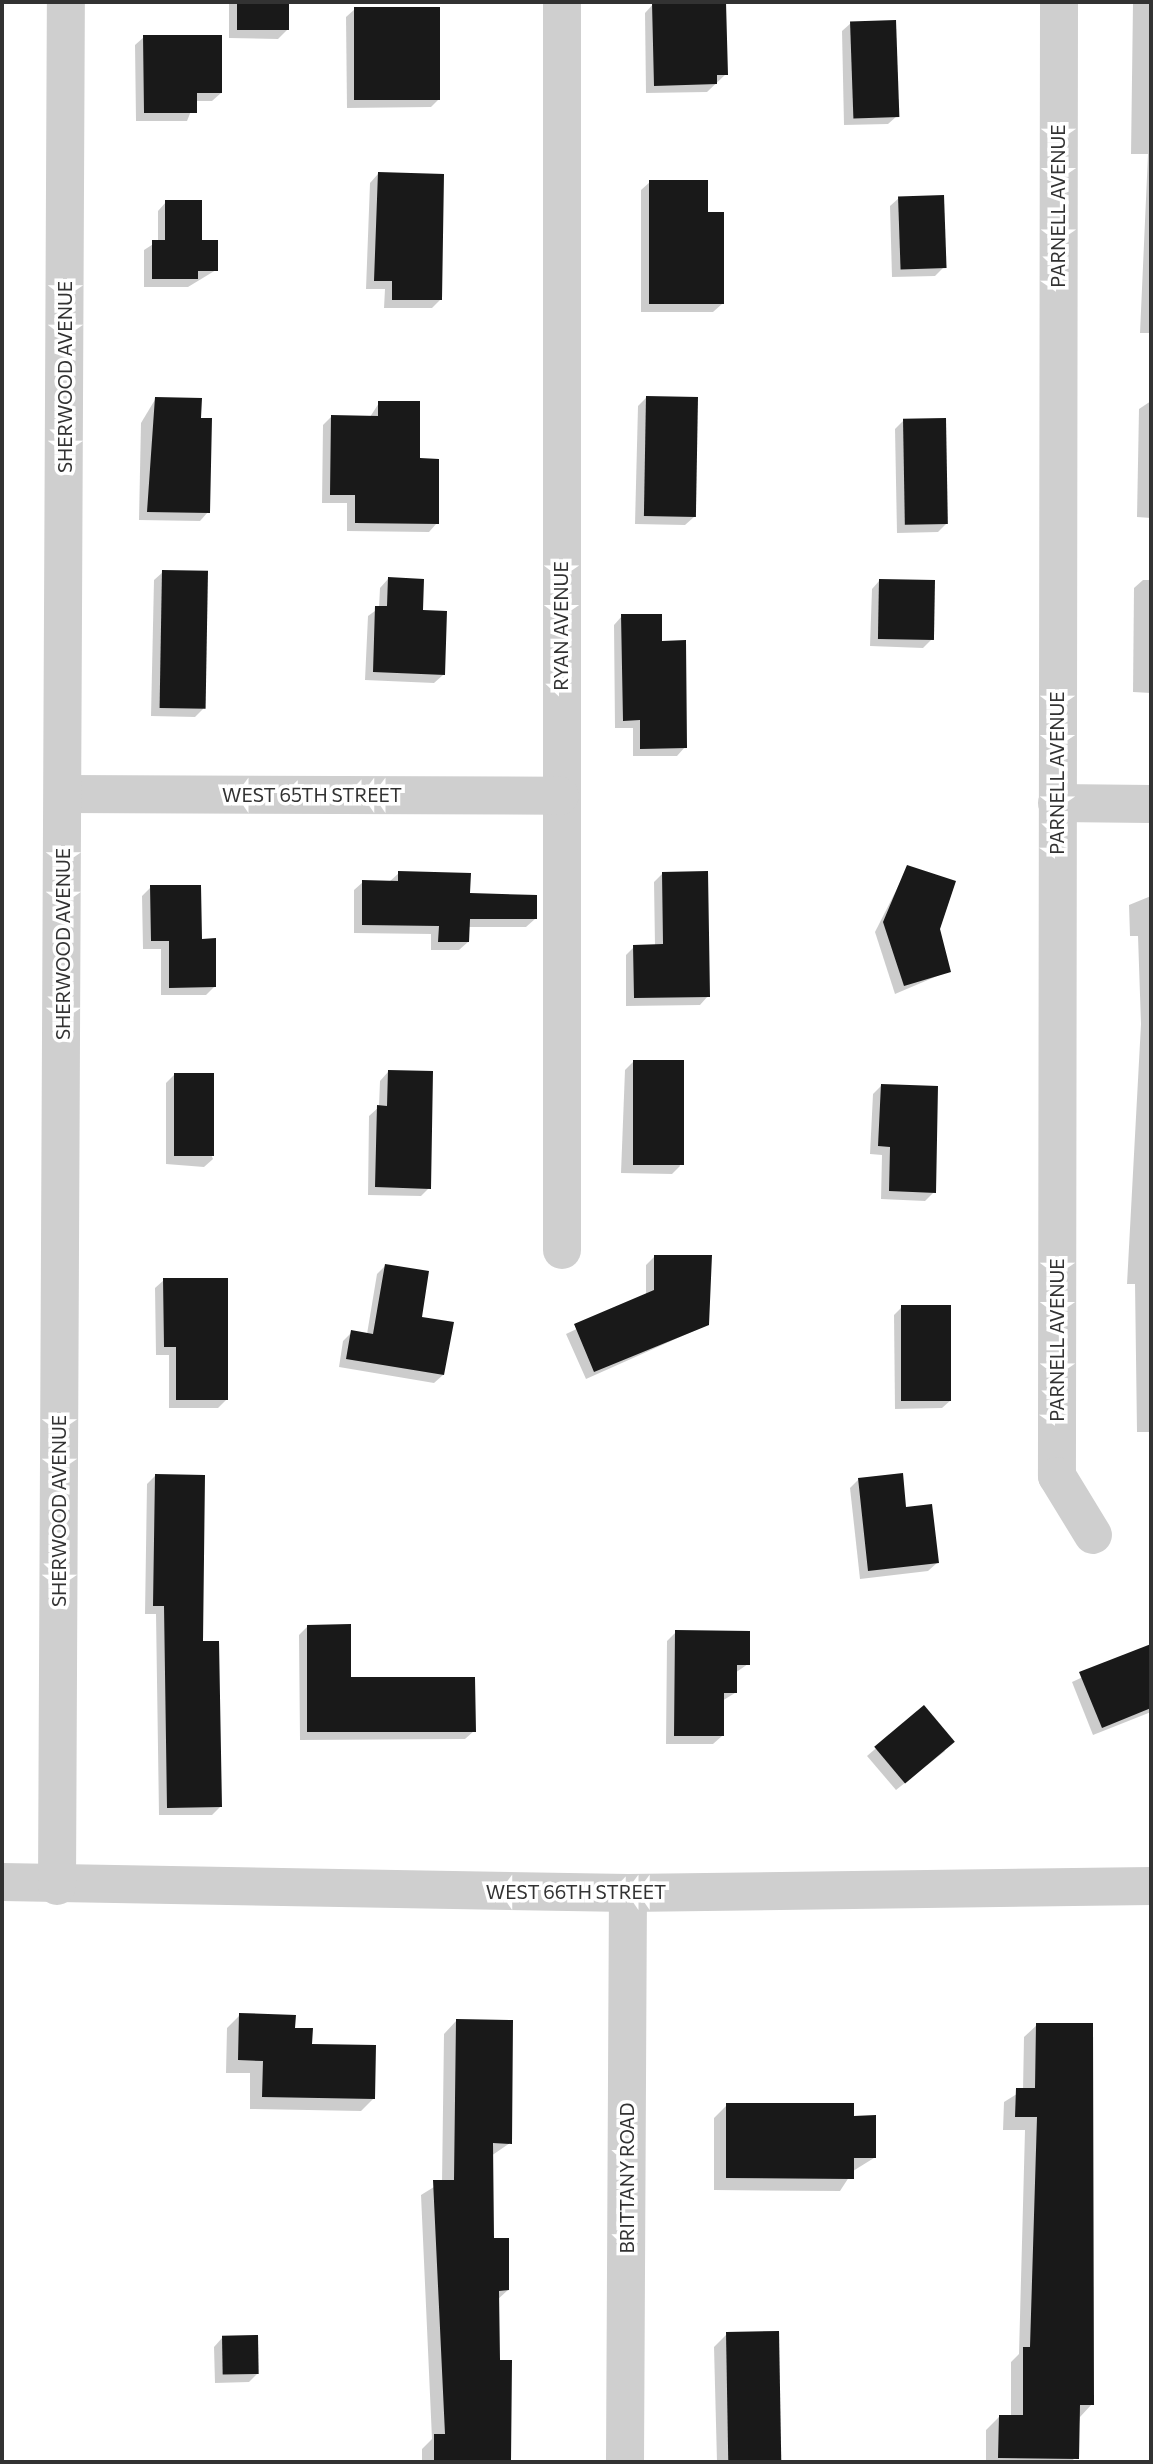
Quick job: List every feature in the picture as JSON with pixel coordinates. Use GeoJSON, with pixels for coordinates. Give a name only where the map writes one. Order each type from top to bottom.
{"type":"FeatureCollection","features":[{"type":"Feature","properties":{"kind":"street","name":"SHERWOOD AVENUE"},"geometry":{"type":"LineString","coordinates":[[57,1886],[66,2]]}},
{"type":"Feature","properties":{"kind":"street","name":"RYAN AVENUE"},"geometry":{"type":"LineString","coordinates":[[562,2],[562,1250]]}},
{"type":"Feature","properties":{"kind":"street","name":"PARNELL AVENUE"},"geometry":{"type":"LineString","coordinates":[[1059,2],[1057,1476],[1093,1535]]}},
{"type":"Feature","properties":{"kind":"street","name":"WEST 65TH STREET"},"geometry":{"type":"LineString","coordinates":[[64,794],[560,796]]}},
{"type":"Feature","properties":{"kind":"street"},"geometry":{"type":"LineString","coordinates":[[1057,803],[1151,804]]}},
{"type":"Feature","properties":{"kind":"street","name":"WEST 66TH STREET"},"geometry":{"type":"LineString","coordinates":[[2,1882],[57,1886],[628,1893],[1151,1886]]}},
{"type":"Feature","properties":{"kind":"street","name":"BRITTANY ROAD"},"geometry":{"type":"LineString","coordinates":[[625,2462],[628,1893]]}},
{"type":"Feature","properties":{"kind":"building"},"geometry":{"type":"Polygon","coordinates":[[[237,2],[289,2],[289,30],[237,30],[237,2]]]}},
{"type":"Feature","properties":{"kind":"building"},"geometry":{"type":"Polygon","coordinates":[[[726,2],[728,75],[717,75],[717,84],[654,86],[652,3],[726,2]]]}},
{"type":"Feature","properties":{"kind":"building"},"geometry":{"type":"Polygon","coordinates":[[[354,7],[440,7],[440,100],[354,100],[354,7]]]}},
{"type":"Feature","properties":{"kind":"building"},"geometry":{"type":"Polygon","coordinates":[[[896,20],[899,117],[853,119],[850,22],[896,20]]]}},
{"type":"Feature","properties":{"kind":"building"},"geometry":{"type":"Polygon","coordinates":[[[143,35],[222,35],[222,93],[197,93],[197,113],[144,113],[143,35]]]}},
{"type":"Feature","properties":{"kind":"building"},"geometry":{"type":"Polygon","coordinates":[[[378,172],[444,174],[442,300],[392,300],[392,281],[374,281],[378,172]]]}},
{"type":"Feature","properties":{"kind":"building"},"geometry":{"type":"Polygon","coordinates":[[[649,180],[708,180],[708,212],[724,212],[724,304],[649,304],[649,180]]]}},
{"type":"Feature","properties":{"kind":"building"},"geometry":{"type":"Polygon","coordinates":[[[944,195],[947,268],[901,270],[898,197],[944,195]]]}},
{"type":"Feature","properties":{"kind":"building"},"geometry":{"type":"Polygon","coordinates":[[[165,200],[202,200],[202,240],[218,240],[218,271],[198,271],[198,279],[152,279],[152,240],[165,240],[165,200]]]}},
{"type":"Feature","properties":{"kind":"building"},"geometry":{"type":"Polygon","coordinates":[[[646,396],[698,397],[696,517],[644,516],[646,396]]]}},
{"type":"Feature","properties":{"kind":"building"},"geometry":{"type":"Polygon","coordinates":[[[155,397],[202,398],[201,418],[212,418],[210,513],[147,512],[155,397]]]}},
{"type":"Feature","properties":{"kind":"building"},"geometry":{"type":"Polygon","coordinates":[[[378,401],[420,401],[420,458],[439,459],[439,524],[355,523],[355,495],[330,495],[331,415],[378,416],[378,401]]]}},
{"type":"Feature","properties":{"kind":"building"},"geometry":{"type":"Polygon","coordinates":[[[946,418],[948,524],[905,525],[903,419],[946,418]]]}},
{"type":"Feature","properties":{"kind":"building"},"geometry":{"type":"Polygon","coordinates":[[[162,570],[208,571],[206,709],[160,708],[162,570]]]}},
{"type":"Feature","properties":{"kind":"building"},"geometry":{"type":"Polygon","coordinates":[[[388,577],[424,579],[423,610],[447,611],[445,675],[373,672],[375,606],[387,606],[388,577]]]}},
{"type":"Feature","properties":{"kind":"building"},"geometry":{"type":"Polygon","coordinates":[[[879,579],[935,580],[934,640],[878,639],[879,579]]]}},
{"type":"Feature","properties":{"kind":"building"},"geometry":{"type":"Polygon","coordinates":[[[621,614],[662,614],[662,641],[686,640],[687,748],[640,749],[640,720],[623,721],[621,614]]]}},
{"type":"Feature","properties":{"kind":"building"},"geometry":{"type":"Polygon","coordinates":[[[907,865],[956,881],[940,929],[951,972],[904,986],[883,922],[907,865]]]}},
{"type":"Feature","properties":{"kind":"building"},"geometry":{"type":"Polygon","coordinates":[[[398,871],[471,873],[470,893],[537,895],[537,919],[470,919],[469,942],[438,942],[439,926],[362,925],[362,880],[398,881],[398,871]]]}},
{"type":"Feature","properties":{"kind":"building"},"geometry":{"type":"Polygon","coordinates":[[[708,871],[710,997],[634,998],[633,945],[663,944],[662,872],[708,871]]]}},
{"type":"Feature","properties":{"kind":"building"},"geometry":{"type":"Polygon","coordinates":[[[150,885],[201,885],[202,939],[216,938],[216,987],[169,988],[169,941],[151,941],[150,885]]]}},
{"type":"Feature","properties":{"kind":"building"},"geometry":{"type":"Polygon","coordinates":[[[633,1060],[684,1060],[684,1165],[633,1165],[633,1060]]]}},
{"type":"Feature","properties":{"kind":"building"},"geometry":{"type":"Polygon","coordinates":[[[388,1070],[433,1071],[431,1189],[375,1187],[377,1105],[387,1106],[388,1070]]]}},
{"type":"Feature","properties":{"kind":"building"},"geometry":{"type":"Polygon","coordinates":[[[174,1073],[214,1073],[214,1156],[174,1156],[174,1073]]]}},
{"type":"Feature","properties":{"kind":"building"},"geometry":{"type":"Polygon","coordinates":[[[881,1084],[938,1086],[936,1193],[889,1191],[890,1147],[878,1146],[881,1084]]]}},
{"type":"Feature","properties":{"kind":"building"},"geometry":{"type":"Polygon","coordinates":[[[654,1255],[712,1255],[709,1325],[594,1372],[574,1324],[654,1290],[654,1255]]]}},
{"type":"Feature","properties":{"kind":"building"},"geometry":{"type":"Polygon","coordinates":[[[385,1264],[429,1271],[422,1317],[454,1322],[444,1375],[346,1359],[351,1330],[373,1334],[385,1264]]]}},
{"type":"Feature","properties":{"kind":"building"},"geometry":{"type":"Polygon","coordinates":[[[163,1278],[228,1278],[228,1400],[176,1400],[176,1347],[164,1347],[163,1278]]]}},
{"type":"Feature","properties":{"kind":"building"},"geometry":{"type":"Polygon","coordinates":[[[901,1305],[951,1305],[951,1401],[901,1401],[901,1305]]]}},
{"type":"Feature","properties":{"kind":"building"},"geometry":{"type":"Polygon","coordinates":[[[903,1473],[906,1507],[932,1504],[939,1563],[868,1571],[858,1478],[903,1473]]]}},
{"type":"Feature","properties":{"kind":"building"},"geometry":{"type":"Polygon","coordinates":[[[155,1474],[205,1475],[203,1641],[219,1641],[222,1807],[167,1808],[164,1606],[153,1606],[155,1474]]]}},
{"type":"Feature","properties":{"kind":"building"},"geometry":{"type":"Polygon","coordinates":[[[351,1624],[351,1677],[475,1677],[476,1732],[307,1732],[307,1625],[351,1624]]]}},
{"type":"Feature","properties":{"kind":"building"},"geometry":{"type":"Polygon","coordinates":[[[675,1630],[750,1631],[750,1665],[737,1665],[737,1693],[724,1693],[724,1736],[674,1736],[675,1630]]]}},
{"type":"Feature","properties":{"kind":"building"},"geometry":{"type":"Polygon","coordinates":[[[1151,1644],[1151,1708],[1102,1728],[1079,1672],[1151,1644]]]}},
{"type":"Feature","properties":{"kind":"building"},"geometry":{"type":"Polygon","coordinates":[[[924,1705],[955,1742],[905,1784],[874,1747],[924,1705]]]}},
{"type":"Feature","properties":{"kind":"building"},"geometry":{"type":"Polygon","coordinates":[[[239,2013],[296,2015],[295,2028],[313,2028],[312,2044],[376,2045],[375,2099],[262,2097],[263,2061],[238,2060],[239,2013]]]}},
{"type":"Feature","properties":{"kind":"building"},"geometry":{"type":"Polygon","coordinates":[[[456,2019],[513,2020],[512,2144],[493,2143],[494,2238],[509,2238],[509,2290],[499,2291],[500,2360],[512,2360],[511,2462],[434,2462],[434,2434],[445,2434],[433,2180],[454,2180],[456,2019]]]}},
{"type":"Feature","properties":{"kind":"building"},"geometry":{"type":"Polygon","coordinates":[[[1036,2023],[1093,2023],[1094,2405],[1080,2405],[1079,2459],[998,2458],[999,2415],[1023,2415],[1023,2347],[1030,2347],[1037,2117],[1015,2117],[1016,2088],[1035,2088],[1036,2023]]]}},
{"type":"Feature","properties":{"kind":"building"},"geometry":{"type":"Polygon","coordinates":[[[726,2103],[854,2103],[854,2116],[876,2115],[876,2158],[854,2158],[854,2179],[726,2178],[726,2103]]]}},
{"type":"Feature","properties":{"kind":"building"},"geometry":{"type":"Polygon","coordinates":[[[779,2331],[781,2462],[728,2462],[726,2332],[779,2331]]]}},
{"type":"Feature","properties":{"kind":"building"},"geometry":{"type":"Polygon","coordinates":[[[258,2335],[259,2374],[223,2375],[222,2336],[258,2335]]]}}]}
